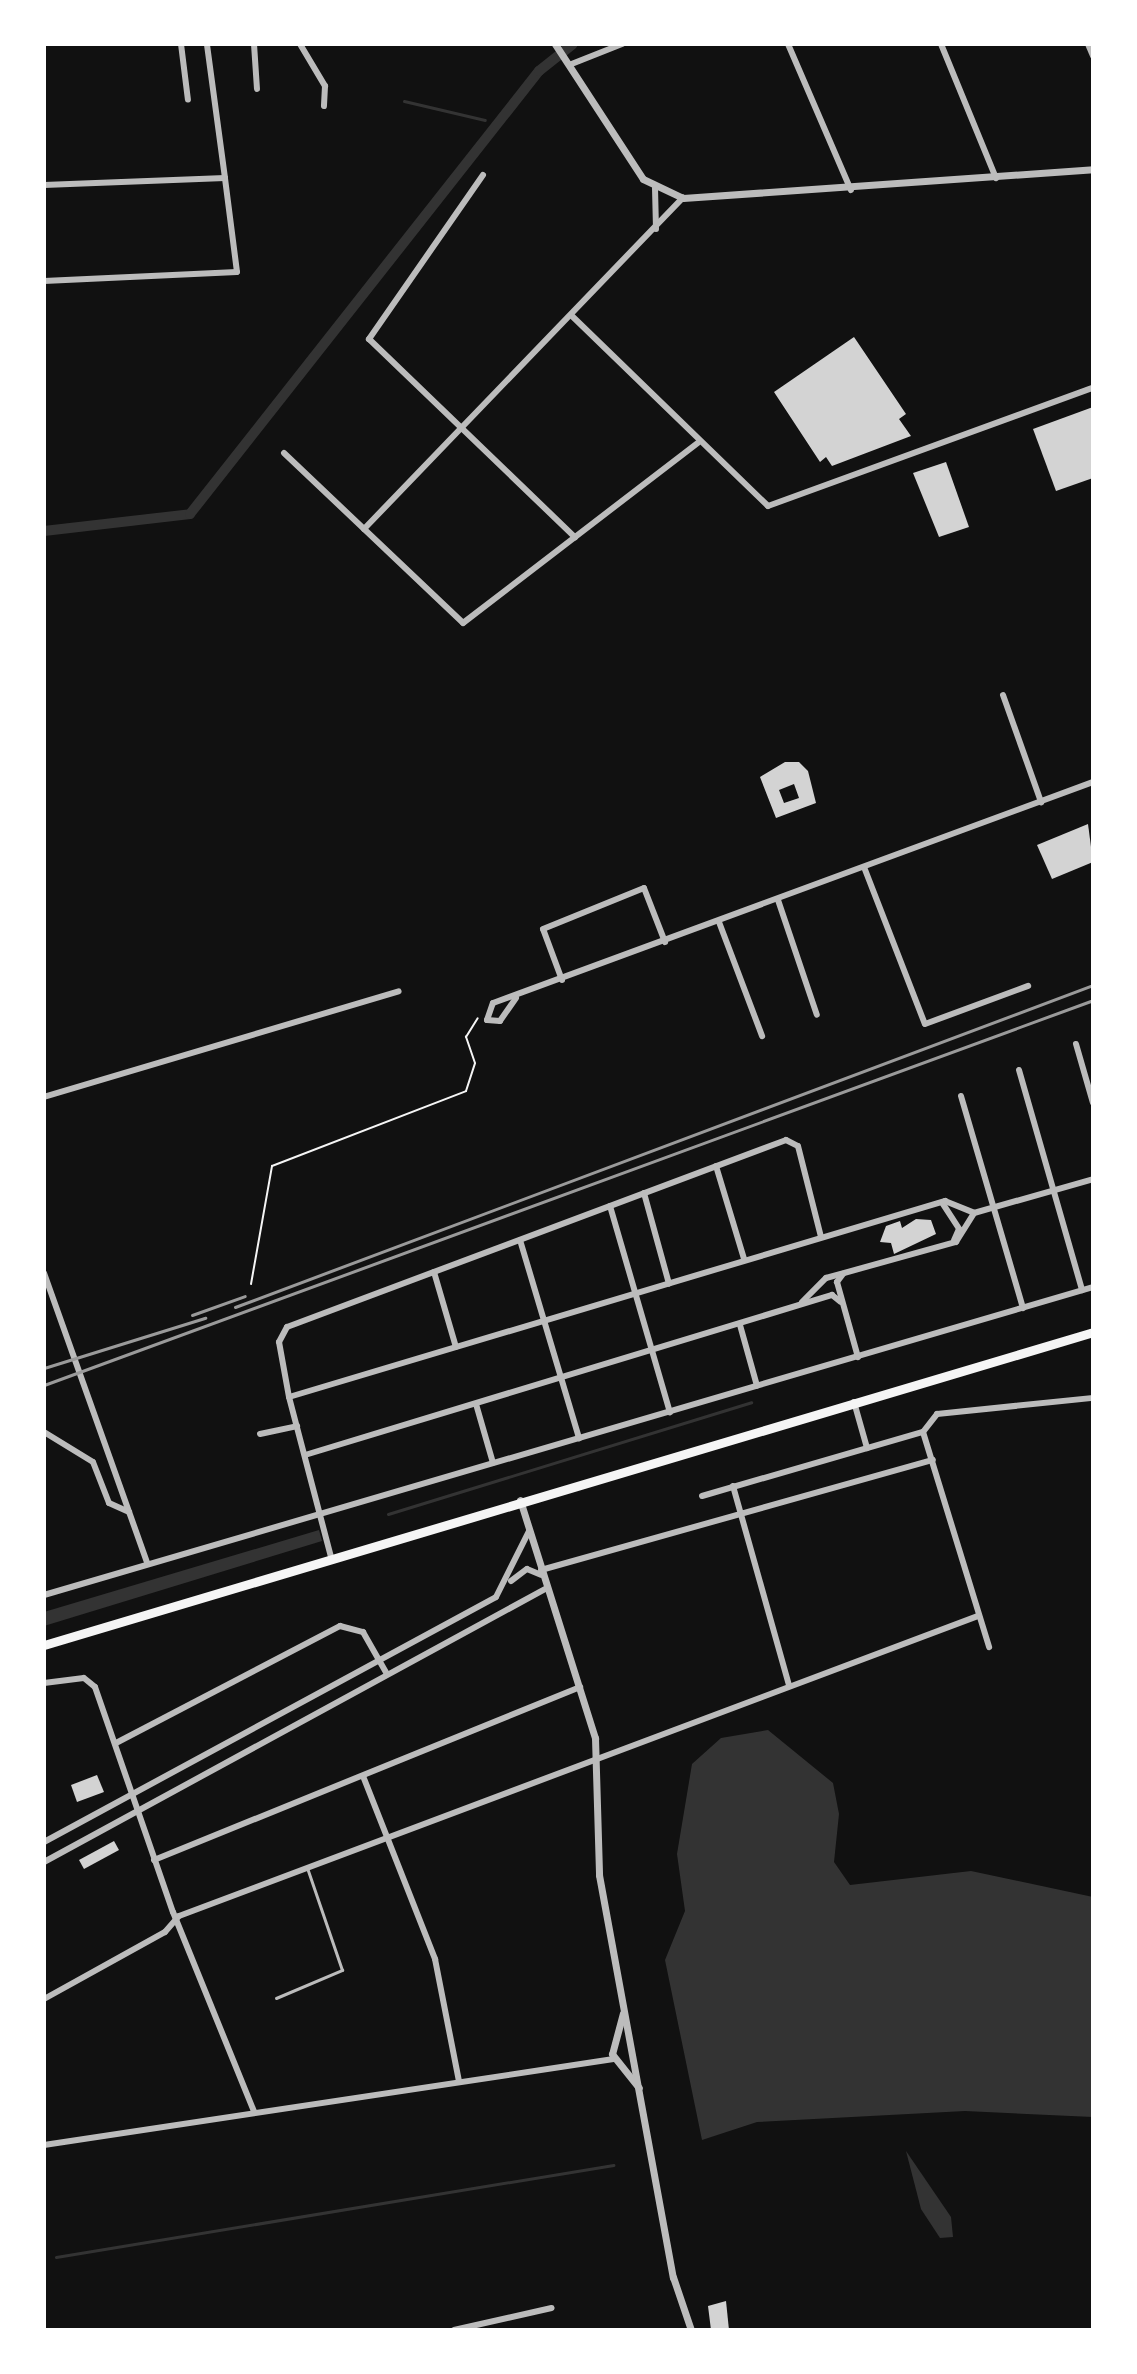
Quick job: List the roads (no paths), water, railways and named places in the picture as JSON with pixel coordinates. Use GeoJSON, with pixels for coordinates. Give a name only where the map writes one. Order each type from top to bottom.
{"type":"FeatureCollection","features":[{"type":"Feature","properties":{"kind":"main road"},"geometry":{"type":"LineString","coordinates":[[44,1645],[520,1500],[1093,1332]]}},
{"type":"Feature","properties":{"kind":"street"},"geometry":{"type":"LineString","coordinates":[[181,44],[188,100]]}},
{"type":"Feature","properties":{"kind":"street"},"geometry":{"type":"LineString","coordinates":[[44,281],[237,272],[207,44]]}},
{"type":"Feature","properties":{"kind":"street"},"geometry":{"type":"LineString","coordinates":[[254,44],[257,89]]}},
{"type":"Feature","properties":{"kind":"street"},"geometry":{"type":"LineString","coordinates":[[300,44],[325,86],[324,106]]}},
{"type":"Feature","properties":{"kind":"street"},"geometry":{"type":"LineString","coordinates":[[555,44],[655,188],[656,229]]}},
{"type":"Feature","properties":{"kind":"street"},"geometry":{"type":"LineString","coordinates":[[567,63],[622,44]]}},
{"type":"Feature","properties":{"kind":"street"},"geometry":{"type":"LineString","coordinates":[[788,44],[851,190]]}},
{"type":"Feature","properties":{"kind":"street"},"geometry":{"type":"LineString","coordinates":[[941,44],[996,178]]}},
{"type":"Feature","properties":{"kind":"street"},"geometry":{"type":"LineString","coordinates":[[1088,44],[1093,56]]}},
{"type":"Feature","properties":{"kind":"street"},"geometry":{"type":"LineString","coordinates":[[655,188],[683,198],[851,190],[1093,169]]}},
{"type":"Feature","properties":{"kind":"street"},"geometry":{"type":"LineString","coordinates":[[483,175],[369,339],[575,537]]}},
{"type":"Feature","properties":{"kind":"street"},"geometry":{"type":"LineString","coordinates":[[44,185],[225,178]]}},
{"type":"Feature","properties":{"kind":"street"},"geometry":{"type":"LineString","coordinates":[[364,529],[683,198]]}},
{"type":"Feature","properties":{"kind":"street"},"geometry":{"type":"LineString","coordinates":[[572,316],[698,443],[763,503],[776,505],[1093,388]]}},
{"type":"Feature","properties":{"kind":"street"},"geometry":{"type":"LineString","coordinates":[[284,453],[463,623],[698,443]]}},
{"type":"Feature","properties":{"kind":"street"},"geometry":{"type":"LineString","coordinates":[[1003,695],[1041,802]]}},
{"type":"Feature","properties":{"kind":"street"},"geometry":{"type":"LineString","coordinates":[[516,998],[500,1021],[485,1016],[489,1004],[516,998],[1093,782]]}},
{"type":"Feature","properties":{"kind":"street"},"geometry":{"type":"LineString","coordinates":[[864,867],[925,1024],[1028,986]]}},
{"type":"Feature","properties":{"kind":"street"},"geometry":{"type":"LineString","coordinates":[[562,980],[543,929],[644,888],[665,942]]}},
{"type":"Feature","properties":{"kind":"street"},"geometry":{"type":"LineString","coordinates":[[778,900],[817,1015]]}},
{"type":"Feature","properties":{"kind":"street"},"geometry":{"type":"LineString","coordinates":[[719,922],[762,1036]]}},
{"type":"Feature","properties":{"kind":"street"},"geometry":{"type":"LineString","coordinates":[[44,1097],[399,991]]}},
{"type":"Feature","properties":{"kind":"street"},"geometry":{"type":"LineString","coordinates":[[1076,1044],[1093,1103]]}},
{"type":"Feature","properties":{"kind":"street"},"geometry":{"type":"LineString","coordinates":[[1019,1070],[1082,1290]]}},
{"type":"Feature","properties":{"kind":"street"},"geometry":{"type":"LineString","coordinates":[[961,1096],[1023,1308]]}},
{"type":"Feature","properties":{"kind":"street"},"geometry":{"type":"LineString","coordinates":[[331,1557],[289,1397],[282,1332],[716,1166],[793,1141],[821,1237]]}},
{"type":"Feature","properties":{"kind":"street"},"geometry":{"type":"LineString","coordinates":[[716,1166],[744,1259]]}},
{"type":"Feature","properties":{"kind":"street"},"geometry":{"type":"LineString","coordinates":[[939,1203],[974,1213],[1093,1179]]}},
{"type":"Feature","properties":{"kind":"street"},"geometry":{"type":"LineString","coordinates":[[644,1193],[669,1284]]}},
{"type":"Feature","properties":{"kind":"street"},"geometry":{"type":"LineString","coordinates":[[289,1397],[939,1203],[951,1206],[959,1229],[947,1244]]}},
{"type":"Feature","properties":{"kind":"street"},"geometry":{"type":"LineString","coordinates":[[610,1206],[670,1412]]}},
{"type":"Feature","properties":{"kind":"street"},"geometry":{"type":"LineString","coordinates":[[797,1306],[822,1280],[960,1239],[974,1213]]}},
{"type":"Feature","properties":{"kind":"street"},"geometry":{"type":"LineString","coordinates":[[520,1240],[579,1438]]}},
{"type":"Feature","properties":{"kind":"street"},"geometry":{"type":"LineString","coordinates":[[434,1272],[456,1347]]}},
{"type":"Feature","properties":{"kind":"street"},"geometry":{"type":"LineString","coordinates":[[847,1272],[837,1279],[858,1357]]}},
{"type":"Feature","properties":{"kind":"street"},"geometry":{"type":"LineString","coordinates":[[44,1273],[147,1563]]}},
{"type":"Feature","properties":{"kind":"street"},"geometry":{"type":"LineString","coordinates":[[44,1595],[1093,1287]]}},
{"type":"Feature","properties":{"kind":"street"},"geometry":{"type":"LineString","coordinates":[[305,1455],[832,1295],[841,1302]]}},
{"type":"Feature","properties":{"kind":"street"},"geometry":{"type":"LineString","coordinates":[[740,1325],[757,1386]]}},
{"type":"Feature","properties":{"kind":"street"},"geometry":{"type":"LineString","coordinates":[[702,1496],[923,1432],[937,1414],[1093,1398]]}},
{"type":"Feature","properties":{"kind":"street"},"geometry":{"type":"LineString","coordinates":[[854,1402],[867,1448]]}},
{"type":"Feature","properties":{"kind":"street"},"geometry":{"type":"LineString","coordinates":[[476,1404],[493,1463]]}},
{"type":"Feature","properties":{"kind":"street"},"geometry":{"type":"LineString","coordinates":[[260,1434],[297,1426]]}},
{"type":"Feature","properties":{"kind":"street"},"geometry":{"type":"LineString","coordinates":[[44,1432],[93,1462],[109,1503],[129,1512]]}},
{"type":"Feature","properties":{"kind":"street"},"geometry":{"type":"LineString","coordinates":[[923,1432],[989,1647]]}},
{"type":"Feature","properties":{"kind":"street"},"geometry":{"type":"LineString","coordinates":[[44,1842],[379,1660],[506,1585],[527,1569],[542,1574],[933,1460]]}},
{"type":"Feature","properties":{"kind":"street"},"geometry":{"type":"LineString","coordinates":[[733,1486],[789,1685]]}},
{"type":"Feature","properties":{"kind":"street"},"geometry":{"type":"LineString","coordinates":[[520,1500],[580,1687],[597,1755],[593,1836],[673,2277],[691,2330]]}},
{"type":"Feature","properties":{"kind":"street"},"geometry":{"type":"LineString","coordinates":[[506,1585],[529,1531]]}},
{"type":"Feature","properties":{"kind":"street"},"geometry":{"type":"LineString","coordinates":[[44,1862],[547,1588]]}},
{"type":"Feature","properties":{"kind":"street"},"geometry":{"type":"LineString","coordinates":[[44,1999],[165,1932],[179,1916],[597,1755],[978,1616]]}},
{"type":"Feature","properties":{"kind":"street"},"geometry":{"type":"LineString","coordinates":[[116,1743],[340,1626],[361,1630],[387,1674]]}},
{"type":"Feature","properties":{"kind":"street"},"geometry":{"type":"LineString","coordinates":[[44,1683],[84,1678],[95,1687],[154,1860],[179,1916],[254,2111]]}},
{"type":"Feature","properties":{"kind":"street"},"geometry":{"type":"LineString","coordinates":[[154,1860],[580,1687]]}},
{"type":"Feature","properties":{"kind":"street"},"geometry":{"type":"LineString","coordinates":[[363,1776],[428,1943],[450,2012],[459,2081]]}},
{"type":"Feature","properties":{"kind":"street"},"geometry":{"type":"LineString","coordinates":[[624,2011],[615,2054],[639,2088]]}},
{"type":"Feature","properties":{"kind":"street"},"geometry":{"type":"LineString","coordinates":[[44,2145],[459,2081],[633,2050]]}},
{"type":"Feature","properties":{"kind":"street"},"geometry":{"type":"LineString","coordinates":[[615,2054],[633,2050]]}},
{"type":"Feature","properties":{"kind":"street"},"geometry":{"type":"LineString","coordinates":[[454,2330],[552,2308]]}},
{"type":"Feature","properties":{"kind":"lane"},"geometry":{"type":"LineString","coordinates":[[276,1998],[342,1970],[307,1868]]}},
{"type":"Feature","properties":{"kind":"waterway"},"geometry":{"type":"LineString","coordinates":[[44,531],[190,514],[539,71],[573,44]]}},
{"type":"Feature","properties":{"kind":"waterway"},"geometry":{"type":"LineString","coordinates":[[404,101],[485,120]]}},
{"type":"Feature","properties":{"kind":"waterway"},"geometry":{"type":"LineString","coordinates":[[388,1514],[751,1402]]}},
{"type":"Feature","properties":{"kind":"waterway"},"geometry":{"type":"LineString","coordinates":[[56,2257],[613,2165]]}},
{"type":"Feature","properties":{"kind":"railway"},"geometry":{"type":"LineString","coordinates":[[235,1307],[1093,985]]}},
{"type":"Feature","properties":{"kind":"railway"},"geometry":{"type":"LineString","coordinates":[[44,1385],[1093,1000]]}},
{"type":"Feature","properties":{"kind":"railway"},"geometry":{"type":"LineString","coordinates":[[192,1315],[245,1296]]}},
{"type":"Feature","properties":{"kind":"railway"},"geometry":{"type":"LineString","coordinates":[[44,1368],[205,1318]]}}]}
